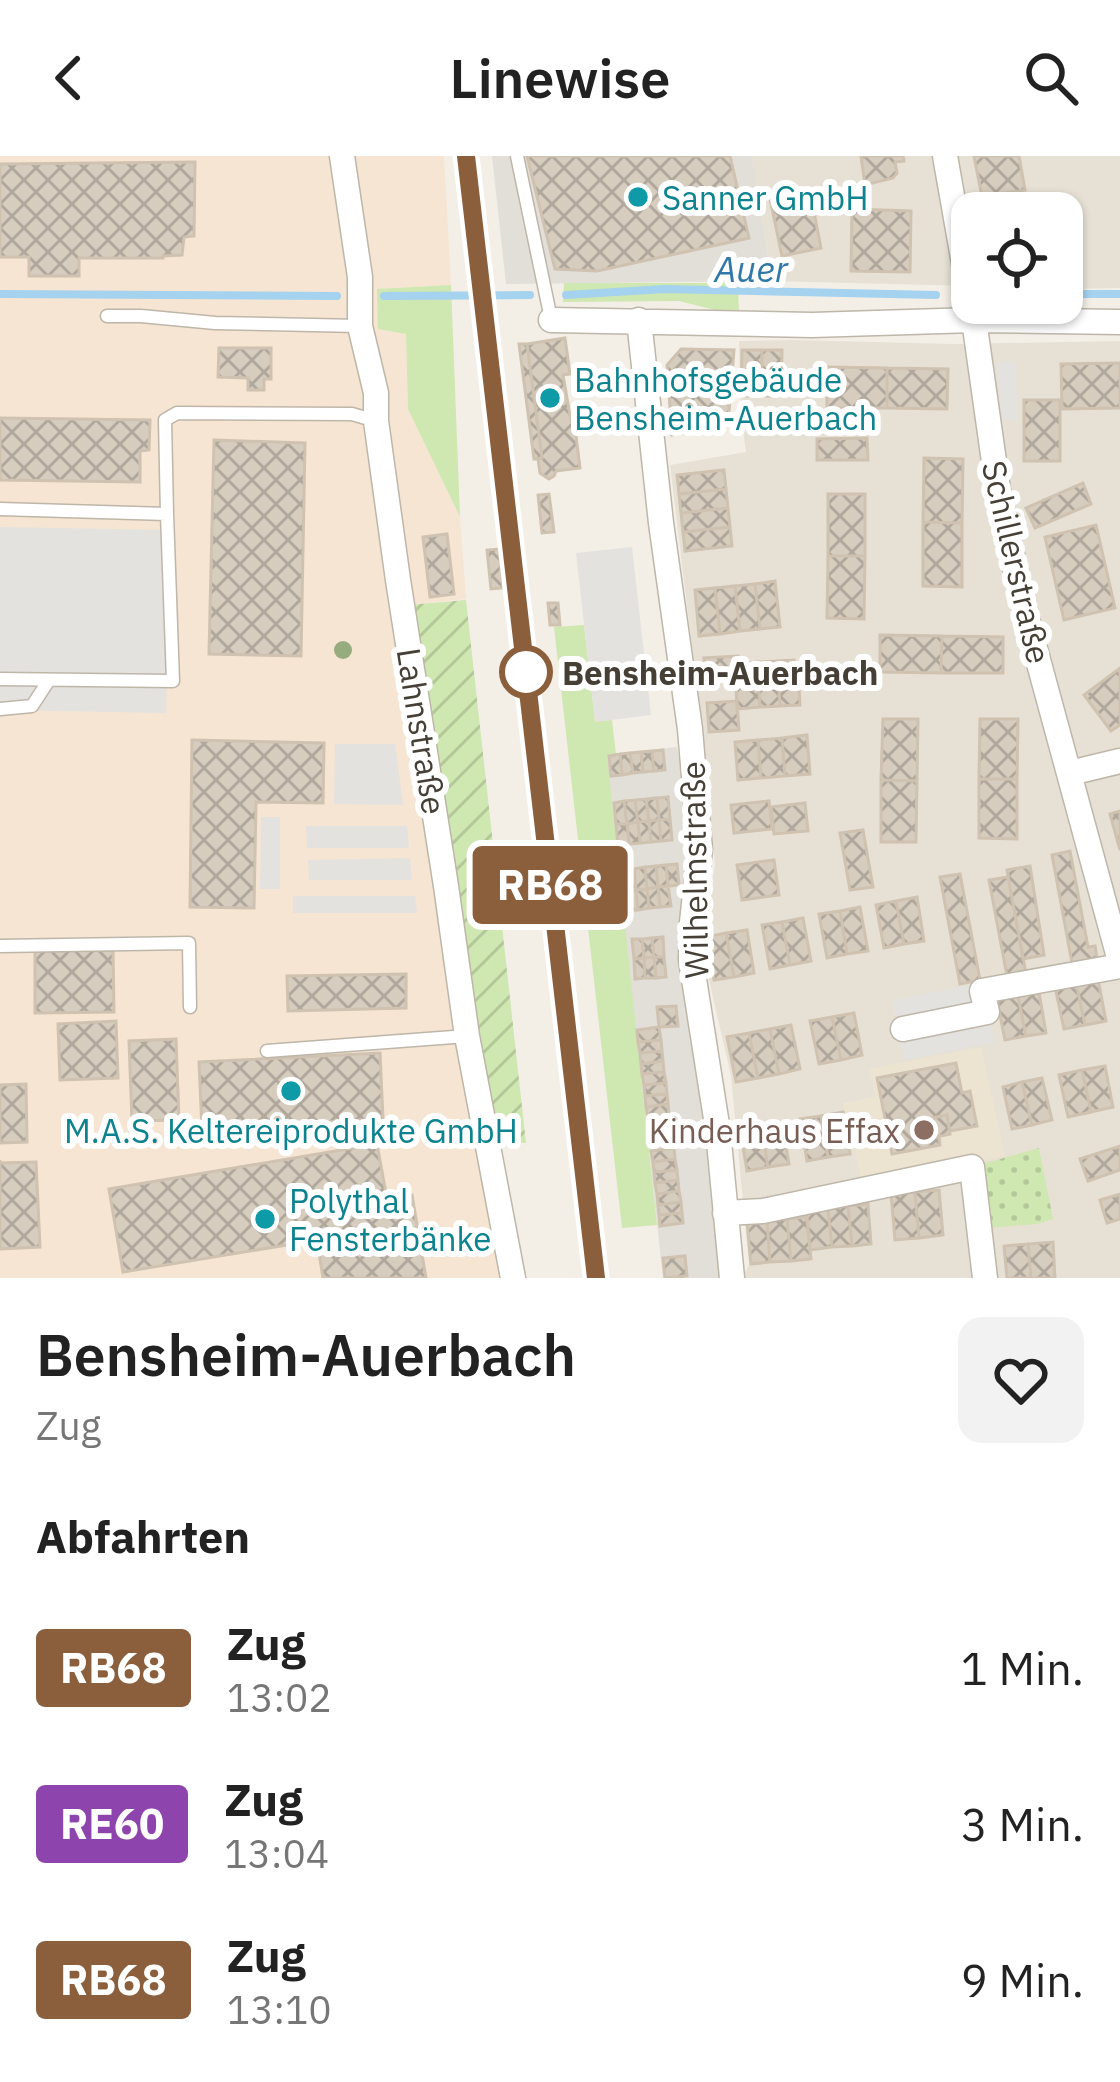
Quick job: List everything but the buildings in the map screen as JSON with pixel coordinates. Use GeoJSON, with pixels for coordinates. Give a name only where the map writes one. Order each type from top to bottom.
{"type":"FeatureCollection","features":[{"type":"Feature","properties":{"kind":"street","name":"Lahnstraße"},"geometry":{"type":"LineString","coordinates":[[342,156],[398,580],[467,1036],[513,1278]]}},
{"type":"Feature","properties":{"kind":"street","name":"Schillerstraße"},"geometry":{"type":"LineString","coordinates":[[945,156],[951,192]]}},
{"type":"Feature","properties":{"kind":"street"},"geometry":{"type":"LineString","coordinates":[[549,309],[639,320],[812,325],[951,321]]}},
{"type":"Feature","properties":{"kind":"street","name":"Wilhelmstraße"},"geometry":{"type":"LineString","coordinates":[[639,320],[690,729],[700,849],[692,960],[706,1040],[732,1278]]}},
{"type":"Feature","properties":{"kind":"street"},"geometry":{"type":"LineString","coordinates":[[1083,321],[1120,322]]}},
{"type":"Feature","properties":{"kind":"street","name":"Schillerstraße"},"geometry":{"type":"LineString","coordinates":[[975,324],[1000,504],[1120,963]]}},
{"type":"Feature","properties":{"kind":"street"},"geometry":{"type":"LineString","coordinates":[[1070,773],[1120,760]]}},
{"type":"Feature","properties":{"kind":"street"},"geometry":{"type":"LineString","coordinates":[[903,1029],[987,1012],[982,991],[1120,963]]}},
{"type":"Feature","properties":{"kind":"street"},"geometry":{"type":"LineString","coordinates":[[725,1213],[764,1210],[972,1167],[985,1278]]}},
{"type":"Feature","properties":{"kind":"lane"},"geometry":{"type":"LineString","coordinates":[[518,156],[549,309]]}},
{"type":"Feature","properties":{"kind":"lane"},"geometry":{"type":"LineString","coordinates":[[107,316],[215,323],[361,317]]}},
{"type":"Feature","properties":{"kind":"lane"},"geometry":{"type":"LineString","coordinates":[[0,680],[173,681],[166,420],[177,413],[352,414],[376,421]]}},
{"type":"Feature","properties":{"kind":"lane"},"geometry":{"type":"LineString","coordinates":[[0,509],[166,514]]}},
{"type":"Feature","properties":{"kind":"lane"},"geometry":{"type":"LineString","coordinates":[[0,709],[32,706],[49,680]]}},
{"type":"Feature","properties":{"kind":"lane"},"geometry":{"type":"LineString","coordinates":[[0,946],[189,943],[190,1007]]}},
{"type":"Feature","properties":{"kind":"lane"},"geometry":{"type":"LineString","coordinates":[[267,1051],[467,1036]]}},
{"type":"Feature","properties":{"kind":"shaded area"},"geometry":{"type":"Polygon","coordinates":[[[0,156],[444,156],[451,285],[378,289],[378,328],[406,334],[408,409],[460,517],[466,599],[410,605],[520,1278],[0,1278],[0,156]]]}},
{"type":"Feature","properties":{"kind":"shaded area","name":"Sanner GmbH"},"geometry":{"type":"Polygon","coordinates":[[[492,156],[752,156],[772,281],[506,284],[492,156]]]}},
{"type":"Feature","properties":{"kind":"shaded area"},"geometry":{"type":"Polygon","coordinates":[[[752,156],[1120,156],[1120,288],[1083,289],[1083,192],[951,192],[951,285],[772,281],[752,156]]]}},
{"type":"Feature","properties":{"kind":"shaded area"},"geometry":{"type":"Polygon","coordinates":[[[739,341],[1120,341],[1120,1278],[742,1278],[749,1265],[731,1076],[701,945],[715,865],[670,465],[746,452],[739,341]],[[871,1069],[876,1097],[843,1104],[1005,1156],[871,1069]]]}},
{"type":"Feature","properties":{"kind":"shaded area"},"geometry":{"type":"Polygon","coordinates":[[[1015,361],[1018,420],[1000,420],[997,362],[1015,361]]]}},
{"type":"Feature","properties":{"kind":"shaded area"},"geometry":{"type":"Polygon","coordinates":[[[0,527],[170,530],[166,713],[0,710],[0,527]]]}},
{"type":"Feature","properties":{"kind":"shaded area"},"geometry":{"type":"Polygon","coordinates":[[[632,547],[651,715],[595,722],[576,553],[632,547]]]}},
{"type":"Feature","properties":{"kind":"shaded area"},"geometry":{"type":"Polygon","coordinates":[[[335,744],[395,744],[403,805],[334,804],[335,744]]]}},
{"type":"Feature","properties":{"kind":"shaded area"},"geometry":{"type":"Polygon","coordinates":[[[677,747],[693,857],[724,1278],[663,1278],[606,755],[677,747]]]}},
{"type":"Feature","properties":{"kind":"shaded area"},"geometry":{"type":"Polygon","coordinates":[[[261,817],[280,817],[280,889],[260,889],[261,817]]]}},
{"type":"Feature","properties":{"kind":"shaded area"},"geometry":{"type":"Polygon","coordinates":[[[306,826],[407,826],[409,848],[307,848],[306,826]]]}},
{"type":"Feature","properties":{"kind":"shaded area"},"geometry":{"type":"Polygon","coordinates":[[[410,858],[412,880],[309,880],[308,860],[410,858]]]}},
{"type":"Feature","properties":{"kind":"shaded area"},"geometry":{"type":"Polygon","coordinates":[[[293,896],[415,896],[417,913],[293,913],[293,896]]]}},
{"type":"Feature","properties":{"kind":"shaded area"},"geometry":{"type":"Polygon","coordinates":[[[982,983],[994,1042],[905,1060],[892,1000],[982,983]]]}},
{"type":"Feature","properties":{"kind":"shaded area","name":"Kinderhaus Effax"},"geometry":{"type":"Polygon","coordinates":[[[981,1047],[1005,1156],[863,1184],[843,1104],[876,1097],[870,1069],[981,1047]]]}},
{"type":"Feature","properties":{"kind":"green space"},"geometry":{"type":"Polygon","coordinates":[[[564,283],[738,283],[739,316],[679,301],[563,302],[564,283]]]}},
{"type":"Feature","properties":{"kind":"green space"},"geometry":{"type":"Polygon","coordinates":[[[451,285],[460,517],[408,409],[406,334],[378,329],[377,289],[451,285]]]}},
{"type":"Feature","properties":{"kind":"green space"},"geometry":{"type":"Polygon","coordinates":[[[466,600],[526,1143],[495,1142],[409,605],[466,600]]]}},
{"type":"Feature","properties":{"kind":"green space"},"geometry":{"type":"Polygon","coordinates":[[[584,625],[595,721],[612,720],[616,754],[607,756],[657,1225],[622,1228],[554,627],[584,625]]]}},
{"type":"Feature","properties":{"kind":"green space"},"geometry":{"type":"Polygon","coordinates":[[[1039,1148],[1053,1219],[989,1228],[982,1164],[1039,1148]]]}},
{"type":"Feature","properties":{"kind":"waterway","name":"Auer"},"geometry":{"type":"LineString","coordinates":[[566,295],[665,289],[936,295]]}},
{"type":"Feature","properties":{"kind":"waterway","name":"Auer"},"geometry":{"type":"LineString","coordinates":[[0,294],[337,296]]}},
{"type":"Feature","properties":{"kind":"waterway","name":"Auer"},"geometry":{"type":"LineString","coordinates":[[1083,294],[1120,294]]}},
{"type":"Feature","properties":{"kind":"waterway","name":"Auer"},"geometry":{"type":"LineString","coordinates":[[384,296],[530,295]]}},
{"type":"Feature","properties":{"kind":"railway"},"geometry":{"type":"LineString","coordinates":[[466,156],[596,1278]]}},
{"type":"Feature","properties":{"kind":"train","name":"RB68"},"geometry":{"type":"LineString","coordinates":[[466,156],[596,1278]]}},
{"type":"Feature","properties":{"kind":"place","name":"Sanner GmbH"},"geometry":{"type":"Point","coordinates":[638,197]}},
{"type":"Feature","properties":{"kind":"place","name":"Bahnhofsgebäude Bensheim-Auerbach"},"geometry":{"type":"Point","coordinates":[550,398]}},
{"type":"Feature","properties":{"kind":"place","name":"Bensheim-Auerbach"},"geometry":{"type":"Point","coordinates":[526,672]}},
{"type":"Feature","properties":{"kind":"place","name":"M.A.S. Keltereiprodukte GmbH"},"geometry":{"type":"Point","coordinates":[291,1091]}},
{"type":"Feature","properties":{"kind":"place","name":"Kinderhaus Effax"},"geometry":{"type":"Point","coordinates":[924,1130]}},
{"type":"Feature","properties":{"kind":"place","name":"Polythal Fensterbänke"},"geometry":{"type":"Point","coordinates":[265,1219]}}]}
